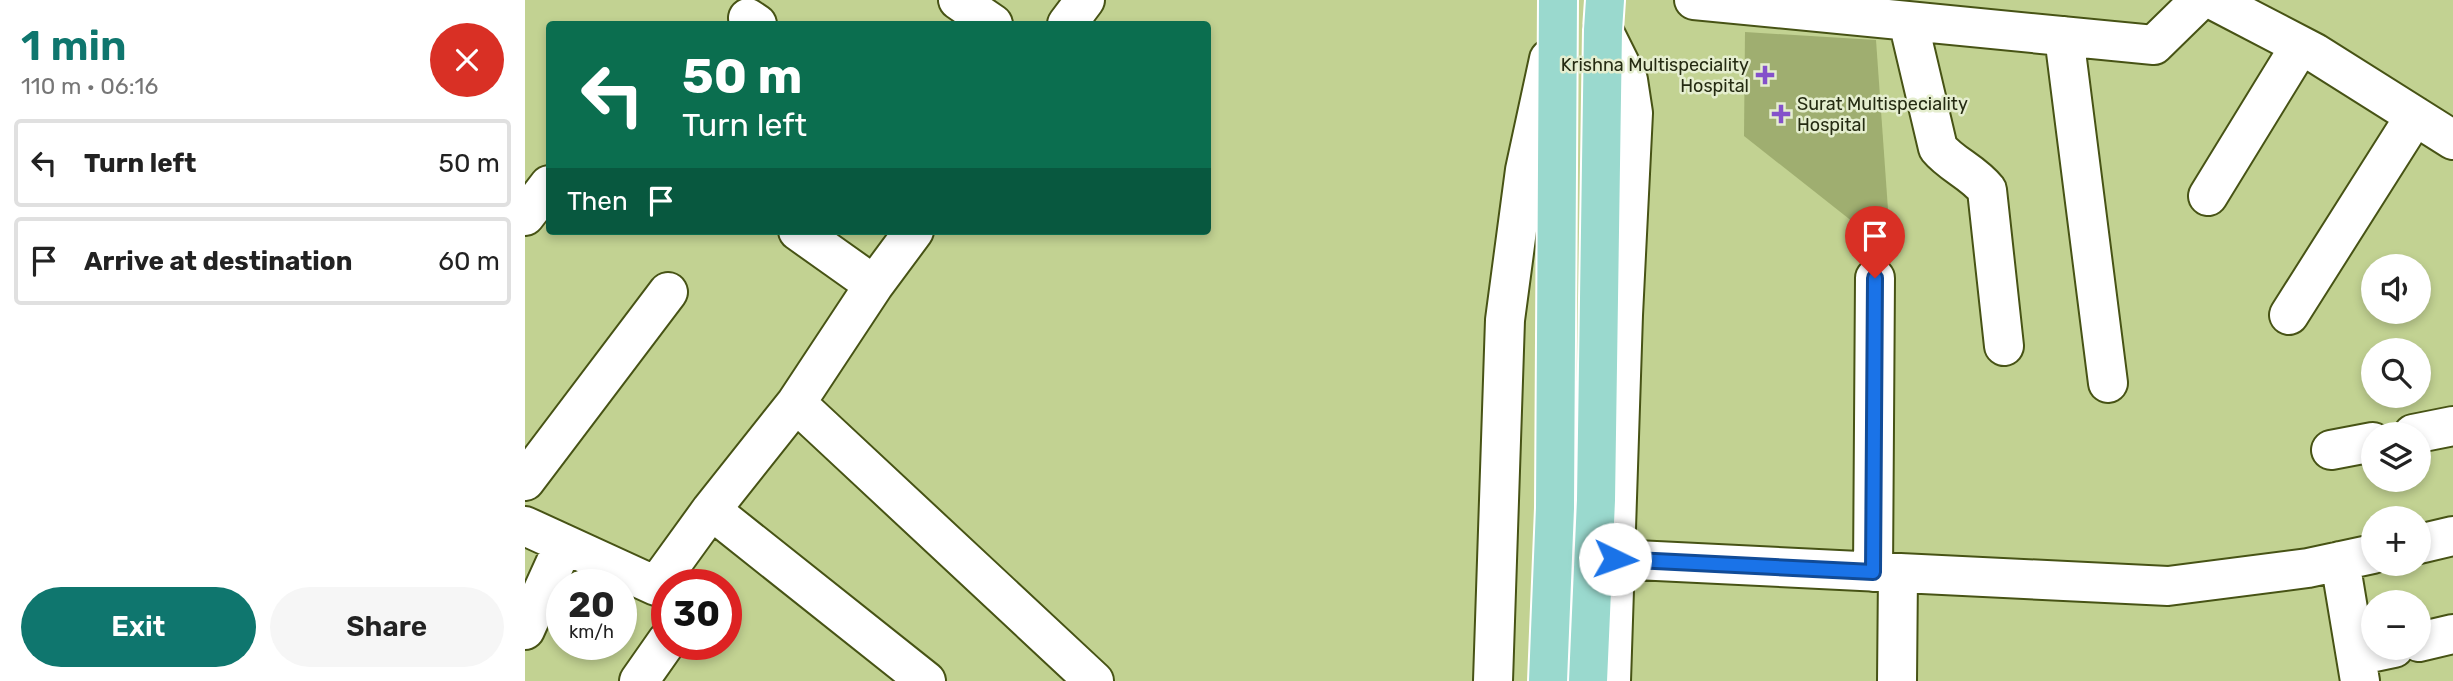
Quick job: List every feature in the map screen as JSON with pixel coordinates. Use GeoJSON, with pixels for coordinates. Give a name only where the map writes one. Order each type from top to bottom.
{"type":"FeatureCollection","features":[{"type":"Feature","properties":{"kind":"main road"},"geometry":{"type":"LineString","coordinates":[[1548,681],[1555,508],[1557,9]]}},
{"type":"Feature","properties":{"kind":"main road"},"geometry":{"type":"LineString","coordinates":[[1588,681],[1596,500],[1604,15]]}},
{"type":"Feature","properties":{"kind":"main road"},"geometry":{"type":"LineString","coordinates":[[1556,201],[1601,201]]}},
{"type":"Feature","properties":{"kind":"street"},"geometry":{"type":"LineString","coordinates":[[958,0],[989,21]]}},
{"type":"Feature","properties":{"kind":"street"},"geometry":{"type":"LineString","coordinates":[[1069,21],[1085,0]]}},
{"type":"Feature","properties":{"kind":"street"},"geometry":{"type":"LineString","coordinates":[[1693,0],[2154,45],[2200,0]]}},
{"type":"Feature","properties":{"kind":"street"},"geometry":{"type":"LineString","coordinates":[[2213,0],[2300,46],[2453,140]]}},
{"type":"Feature","properties":{"kind":"street"},"geometry":{"type":"LineString","coordinates":[[1493,681],[1504,320],[1525,170],[1557,9]]}},
{"type":"Feature","properties":{"kind":"street"},"geometry":{"type":"LineString","coordinates":[[1604,15],[1628,80],[1633,113],[1611,681]]}},
{"type":"Feature","properties":{"kind":"street"},"geometry":{"type":"LineString","coordinates":[[1908,21],[1938,148],[1945,156],[1970,172],[1987,190],[2004,346]]}},
{"type":"Feature","properties":{"kind":"street"},"geometry":{"type":"LineString","coordinates":[[2064,36],[2108,383]]}},
{"type":"Feature","properties":{"kind":"street"},"geometry":{"type":"LineString","coordinates":[[2208,196],[2300,46]]}},
{"type":"Feature","properties":{"kind":"street"},"geometry":{"type":"LineString","coordinates":[[2290,315],[2414,116]]}},
{"type":"Feature","properties":{"kind":"street"},"geometry":{"type":"LineString","coordinates":[[525,216],[546,189]]}},
{"type":"Feature","properties":{"kind":"street"},"geometry":{"type":"LineString","coordinates":[[804,235],[874,285]]}},
{"type":"Feature","properties":{"kind":"street"},"geometry":{"type":"LineString","coordinates":[[675,569],[711,510],[796,402],[874,285],[911,235]]}},
{"type":"Feature","properties":{"kind":"street"},"geometry":{"type":"LineString","coordinates":[[1875,278],[1885,573],[1897,681]]}},
{"type":"Feature","properties":{"kind":"street"},"geometry":{"type":"LineString","coordinates":[[525,481],[668,292]]}},
{"type":"Feature","properties":{"kind":"street"},"geometry":{"type":"LineString","coordinates":[[796,402],[1094,681]]}},
{"type":"Feature","properties":{"kind":"street"},"geometry":{"type":"LineString","coordinates":[[2431,430],[2453,426]]}},
{"type":"Feature","properties":{"kind":"street"},"geometry":{"type":"LineString","coordinates":[[2331,450],[2361,444]]}},
{"type":"Feature","properties":{"kind":"street"},"geometry":{"type":"LineString","coordinates":[[711,510],[926,681]]}},
{"type":"Feature","properties":{"kind":"street"},"geometry":{"type":"LineString","coordinates":[[525,526],[651,584]]}},
{"type":"Feature","properties":{"kind":"street"},"geometry":{"type":"LineString","coordinates":[[2431,541],[2453,536]]}},
{"type":"Feature","properties":{"kind":"street"},"geometry":{"type":"LineString","coordinates":[[525,630],[564,544]]}},
{"type":"Feature","properties":{"kind":"street"},"geometry":{"type":"LineString","coordinates":[[1615,559],[2168,586],[2308,568],[2357,558],[2358,668]]}},
{"type":"Feature","properties":{"kind":"street"},"geometry":{"type":"LineString","coordinates":[[2431,639],[2453,634]]}},
{"type":"Feature","properties":{"kind":"street"},"geometry":{"type":"LineString","coordinates":[[639,681],[654,660]]}},
{"type":"Feature","properties":{"kind":"building"},"geometry":{"type":"Polygon","coordinates":[[[1745,32],[1876,40],[1891,252],[1744,136],[1745,32]]]}},
{"type":"Feature","properties":{"kind":"place","name":"Krishna Multispeciality Hospital"},"geometry":{"type":"Point","coordinates":[1765,75]}},
{"type":"Feature","properties":{"kind":"place","name":"Surat Multispeciality Hospital"},"geometry":{"type":"Point","coordinates":[1781,114]}},
{"type":"Feature","properties":{"kind":"route"},"geometry":{"type":"LineString","coordinates":[[1615,559],[1873,572],[1875,278]]}}]}
